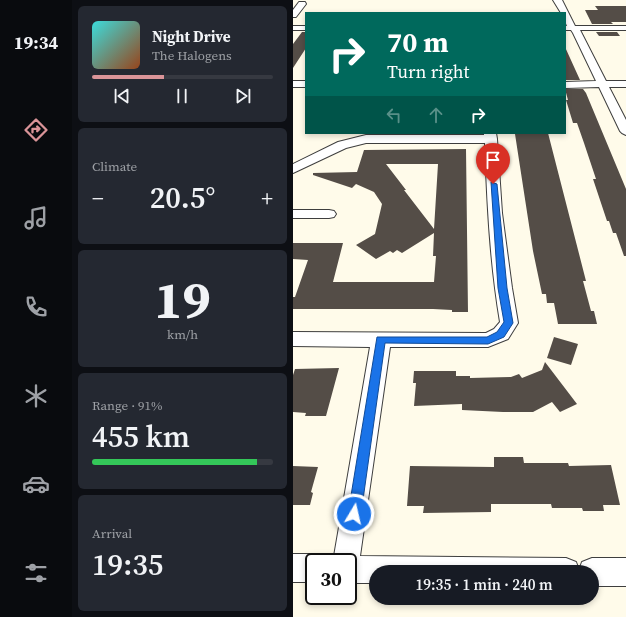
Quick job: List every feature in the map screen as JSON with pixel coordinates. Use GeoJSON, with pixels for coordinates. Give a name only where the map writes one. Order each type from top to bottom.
{"type":"FeatureCollection","features":[{"type":"Feature","properties":{"kind":"street"},"geometry":{"type":"LineString","coordinates":[[559,0],[563,12]]}},
{"type":"Feature","properties":{"kind":"street"},"geometry":{"type":"LineString","coordinates":[[293,15],[302,4]]}},
{"type":"Feature","properties":{"kind":"street"},"geometry":{"type":"LineString","coordinates":[[293,28],[305,28]]}},
{"type":"Feature","properties":{"kind":"street"},"geometry":{"type":"LineString","coordinates":[[569,28],[626,28]]}},
{"type":"Feature","properties":{"kind":"street"},"geometry":{"type":"LineString","coordinates":[[569,28],[577,32],[626,131]]}},
{"type":"Feature","properties":{"kind":"street"},"geometry":{"type":"LineString","coordinates":[[293,84],[305,84]]}},
{"type":"Feature","properties":{"kind":"street"},"geometry":{"type":"LineString","coordinates":[[566,84],[626,84]]}},
{"type":"Feature","properties":{"kind":"street"},"geometry":{"type":"LineString","coordinates":[[293,169],[342,145],[366,139],[490,136],[496,220],[503,288],[509,323],[501,334],[488,340],[293,339]]}},
{"type":"Feature","properties":{"kind":"street"},"geometry":{"type":"LineString","coordinates":[[293,214],[329,214]]}},
{"type":"Feature","properties":{"kind":"street"},"geometry":{"type":"LineString","coordinates":[[347,553],[381,340]]}},
{"type":"Feature","properties":{"kind":"street"},"geometry":{"type":"LineString","coordinates":[[293,568],[305,568]]}},
{"type":"Feature","properties":{"kind":"street"},"geometry":{"type":"LineString","coordinates":[[357,569],[369,569]]}},
{"type":"Feature","properties":{"kind":"street"},"geometry":{"type":"LineString","coordinates":[[599,572],[626,572]]}},
{"type":"Feature","properties":{"kind":"building"},"geometry":{"type":"Polygon","coordinates":[[[595,6],[626,6],[626,22],[611,22],[613,24],[592,24],[585,10],[598,10],[595,6]]]}},
{"type":"Feature","properties":{"kind":"building"},"geometry":{"type":"Polygon","coordinates":[[[302,32],[305,32],[305,50],[293,68],[293,44],[302,32]]]}},
{"type":"Feature","properties":{"kind":"building"},"geometry":{"type":"Polygon","coordinates":[[[596,32],[617,32],[620,36],[599,36],[596,32]]]}},
{"type":"Feature","properties":{"kind":"building"},"geometry":{"type":"Polygon","coordinates":[[[566,49],[580,80],[566,80],[566,49]]]}},
{"type":"Feature","properties":{"kind":"building"},"geometry":{"type":"Polygon","coordinates":[[[566,89],[583,89],[586,93],[626,189],[626,256],[624,256],[616,233],[613,233],[609,221],[607,221],[593,179],[596,179],[577,123],[573,123],[566,100],[568,100],[566,89]]]}},
{"type":"Feature","properties":{"kind":"building"},"geometry":{"type":"Polygon","coordinates":[[[515,134],[548,134],[586,281],[583,281],[591,311],[594,311],[597,324],[558,324],[554,303],[547,303],[546,294],[542,294],[533,251],[515,134]]]}},
{"type":"Feature","properties":{"kind":"building"},"geometry":{"type":"Polygon","coordinates":[[[466,149],[468,312],[452,312],[452,310],[433,309],[293,309],[293,297],[295,297],[308,260],[293,259],[293,243],[343,243],[333,282],[434,282],[436,256],[433,256],[434,233],[402,253],[397,250],[393,253],[390,251],[376,259],[356,245],[375,234],[382,204],[374,192],[356,184],[352,188],[313,175],[313,173],[357,172],[364,150],[466,149]],[[386,164],[434,229],[438,164],[386,164]]]}},
{"type":"Feature","properties":{"kind":"building"},"geometry":{"type":"Polygon","coordinates":[[[554,337],[578,344],[571,365],[547,358],[554,337]]]}},
{"type":"Feature","properties":{"kind":"building"},"geometry":{"type":"Polygon","coordinates":[[[545,362],[577,404],[560,412],[552,402],[533,412],[462,410],[462,404],[414,406],[416,383],[413,383],[414,371],[456,371],[456,376],[470,376],[470,378],[511,377],[519,374],[522,378],[542,370],[545,362]]]}},
{"type":"Feature","properties":{"kind":"building"},"geometry":{"type":"Polygon","coordinates":[[[339,368],[326,416],[305,416],[306,413],[293,412],[293,375],[295,369],[339,368]]]}},
{"type":"Feature","properties":{"kind":"building"},"geometry":{"type":"Polygon","coordinates":[[[494,457],[523,457],[524,463],[568,463],[569,466],[611,465],[620,505],[603,505],[604,511],[583,511],[582,508],[552,508],[551,504],[491,504],[491,512],[423,513],[424,506],[407,506],[410,466],[494,467],[494,457]]]}},
{"type":"Feature","properties":{"kind":"building"},"geometry":{"type":"Polygon","coordinates":[[[293,466],[318,467],[311,492],[313,493],[310,505],[293,505],[293,466]]]}},
{"type":"Feature","properties":{"kind":"route"},"geometry":{"type":"LineString","coordinates":[[354,514],[381,340],[488,340],[501,334],[509,323],[503,288],[493,184]]}}]}
